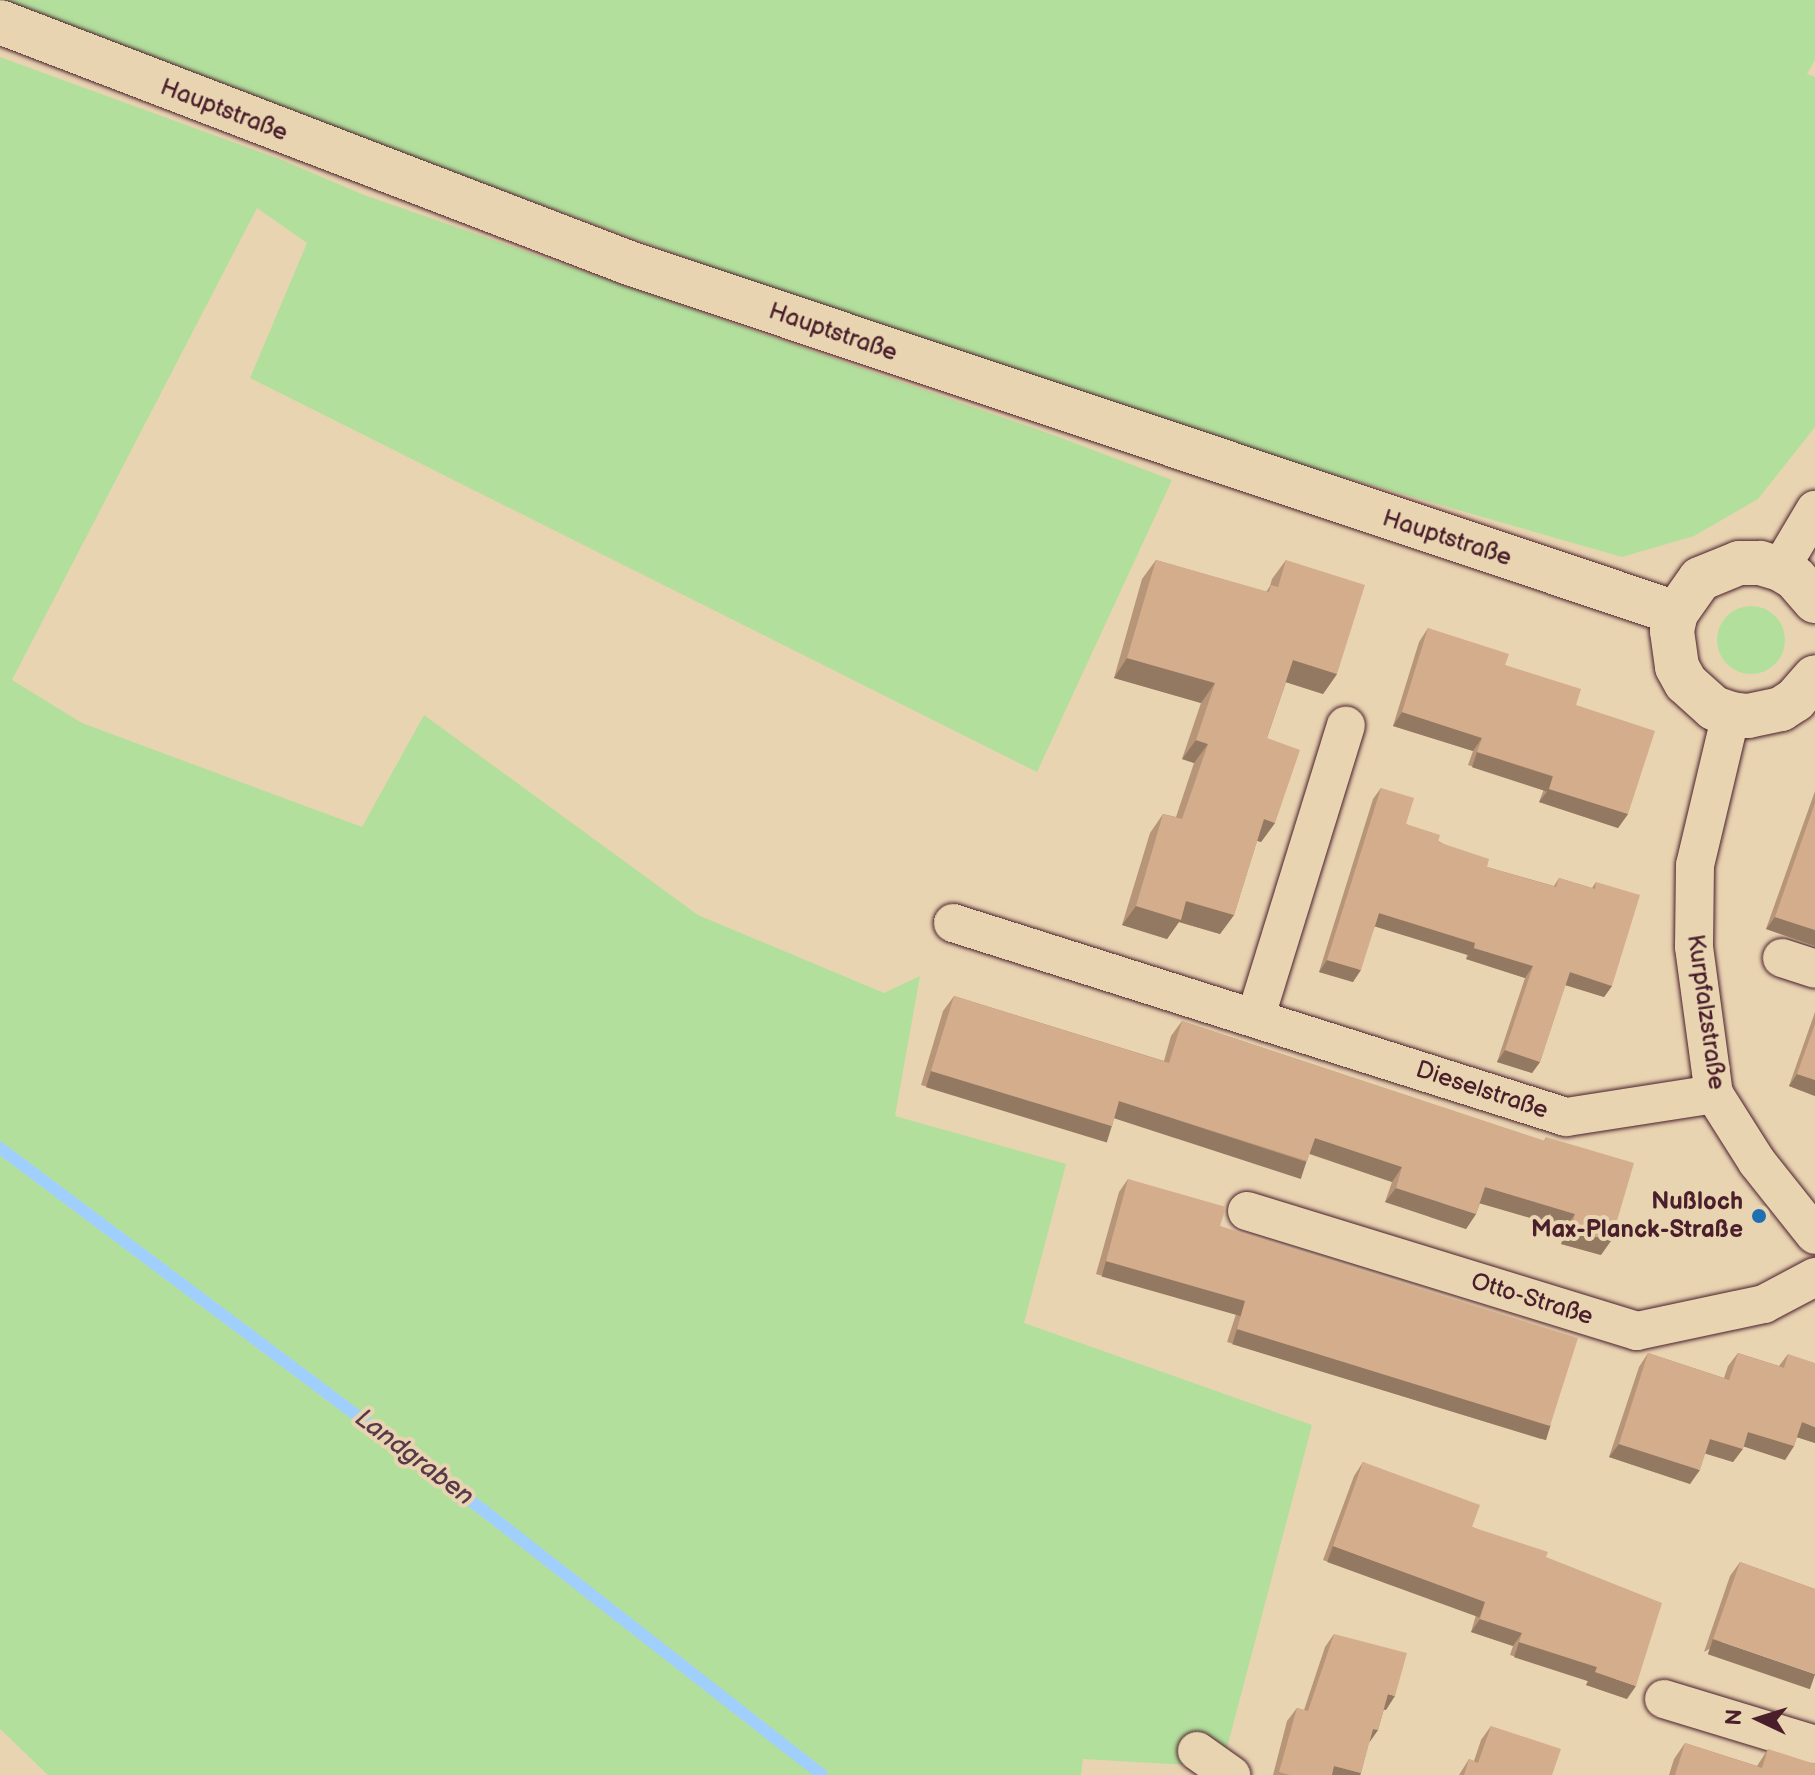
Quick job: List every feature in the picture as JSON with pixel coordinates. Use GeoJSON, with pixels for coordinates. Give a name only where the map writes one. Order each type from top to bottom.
{"type":"FeatureCollection","features":[{"type":"Feature","properties":{"kind":"main road","name":"Hauptstraße"},"geometry":{"type":"LineString","coordinates":[[0,22],[629,263],[1676,613]]}},
{"type":"Feature","properties":{"kind":"main road"},"geometry":{"type":"LineString","coordinates":[[1815,601],[1795,578],[1780,569],[1760,563],[1739,563],[1719,568],[1700,579],[1676,613],[1673,649],[1686,683],[1706,702],[1731,714],[1748,716],[1781,709],[1795,700],[1815,677]]}},
{"type":"Feature","properties":{"kind":"street"},"geometry":{"type":"LineString","coordinates":[[1780,569],[1815,510]]}},
{"type":"Feature","properties":{"kind":"street","name":"Kurpfalzstraße"},"geometry":{"type":"LineString","coordinates":[[1731,714],[1695,865],[1694,947],[1714,1094],[1757,1162],[1815,1235]]}},
{"type":"Feature","properties":{"kind":"street"},"geometry":{"type":"LineString","coordinates":[[1256,1016],[1346,726]]}},
{"type":"Feature","properties":{"kind":"street","name":"Dieselstraße"},"geometry":{"type":"LineString","coordinates":[[953,923],[1256,1016],[1566,1117],[1714,1094]]}},
{"type":"Feature","properties":{"kind":"street","name":"Otto-Straße"},"geometry":{"type":"LineString","coordinates":[[1247,1211],[1637,1331],[1764,1304],[1815,1277]]}},
{"type":"Feature","properties":{"kind":"street"},"geometry":{"type":"LineString","coordinates":[[1664,1699],[1815,1745]]}},
{"type":"Feature","properties":{"kind":"street"},"geometry":{"type":"LineString","coordinates":[[1197,1751],[1231,1775]]}},
{"type":"Feature","properties":{"kind":"green space"},"geometry":{"type":"Polygon","coordinates":[[[0,0],[1815,0],[1815,60],[1807,74],[1815,77],[1815,427],[1758,499],[1694,536],[1622,557],[1061,396],[0,5],[0,0]]]}},
{"type":"Feature","properties":{"kind":"green space"},"geometry":{"type":"Polygon","coordinates":[[[0,57],[282,160],[364,195],[1059,437],[1172,480],[1037,772],[250,378],[307,243],[257,208],[12,680],[82,723],[362,827],[424,715],[698,915],[884,993],[920,976],[895,1116],[1066,1164],[1024,1323],[1312,1425],[1222,1767],[1083,1759],[1081,1775],[48,1775],[0,1729],[0,57]]]}},
{"type":"Feature","properties":{"kind":"green space"},"geometry":{"type":"Polygon","coordinates":[[[1751,606],[1775,616],[1785,640],[1775,664],[1751,674],[1727,664],[1717,640],[1727,616],[1751,606]]]}},
{"type":"Feature","properties":{"kind":"building"},"geometry":{"type":"Polygon","coordinates":[[[1156,560],[1269,592],[1271,585],[1278,587],[1286,560],[1365,585],[1337,674],[1293,660],[1267,738],[1300,750],[1275,823],[1264,819],[1234,915],[1186,901],[1181,920],[1136,906],[1163,814],[1182,819],[1208,744],[1196,740],[1215,683],[1127,658],[1156,560]]]}},
{"type":"Feature","properties":{"kind":"building"},"geometry":{"type":"Polygon","coordinates":[[[1428,628],[1509,654],[1505,665],[1581,689],[1576,705],[1655,731],[1628,814],[1549,789],[1553,776],[1477,752],[1482,738],[1402,712],[1428,628]]]}},
{"type":"Feature","properties":{"kind":"building"},"geometry":{"type":"Polygon","coordinates":[[[1381,788],[1414,798],[1406,824],[1440,835],[1438,842],[1489,859],[1487,867],[1556,887],[1559,878],[1595,889],[1596,882],[1640,895],[1612,986],[1570,972],[1540,1062],[1505,1050],[1533,966],[1474,948],[1475,943],[1379,913],[1361,970],[1327,960],[1381,788]]]}},
{"type":"Feature","properties":{"kind":"building"},"geometry":{"type":"Polygon","coordinates":[[[1815,803],[1815,930],[1775,917],[1815,803]]]}},
{"type":"Feature","properties":{"kind":"building"},"geometry":{"type":"Polygon","coordinates":[[[954,996],[1169,1063],[1182,1021],[1545,1141],[1546,1137],[1634,1163],[1611,1241],[1571,1229],[1575,1214],[1485,1187],[1476,1214],[1396,1188],[1402,1167],[1315,1138],[1307,1161],[1119,1101],[1112,1126],[931,1071],[954,996]]]}},
{"type":"Feature","properties":{"kind":"building"},"geometry":{"type":"Polygon","coordinates":[[[1815,1024],[1815,1080],[1797,1074],[1815,1024]]]}},
{"type":"Feature","properties":{"kind":"building"},"geometry":{"type":"Polygon","coordinates":[[[1128,1179],[1226,1207],[1220,1226],[1578,1338],[1550,1426],[1237,1329],[1245,1301],[1106,1261],[1128,1179]]]}},
{"type":"Feature","properties":{"kind":"building"},"geometry":{"type":"Polygon","coordinates":[[[1648,1353],[1729,1380],[1738,1353],[1784,1368],[1788,1354],[1815,1363],[1815,1427],[1802,1422],[1794,1446],[1748,1432],[1743,1449],[1710,1439],[1700,1470],[1619,1444],[1648,1353]]]}},
{"type":"Feature","properties":{"kind":"building"},"geometry":{"type":"Polygon","coordinates":[[[1363,1462],[1480,1505],[1472,1527],[1548,1552],[1546,1557],[1662,1603],[1636,1686],[1595,1672],[1597,1667],[1519,1642],[1522,1633],[1480,1619],[1485,1602],[1333,1546],[1363,1462]]]}},
{"type":"Feature","properties":{"kind":"building"},"geometry":{"type":"Polygon","coordinates":[[[1740,1562],[1815,1589],[1815,1674],[1713,1639],[1740,1562]]]}},
{"type":"Feature","properties":{"kind":"building"},"geometry":{"type":"Polygon","coordinates":[[[1334,1634],[1407,1653],[1395,1696],[1388,1694],[1378,1730],[1373,1729],[1361,1773],[1334,1766],[1332,1775],[1279,1772],[1297,1708],[1308,1711],[1334,1634]]]}},
{"type":"Feature","properties":{"kind":"building"},"geometry":{"type":"Polygon","coordinates":[[[1491,1726],[1561,1749],[1552,1775],[1464,1775],[1469,1759],[1478,1763],[1491,1726]]]}},
{"type":"Feature","properties":{"kind":"building"},"geometry":{"type":"Polygon","coordinates":[[[1685,1743],[1762,1768],[1768,1749],[1815,1764],[1815,1775],[1675,1775],[1685,1743]]]}},
{"type":"Feature","properties":{"kind":"waterway","name":"Landgraben"},"geometry":{"type":"LineString","coordinates":[[0,1148],[487,1513],[822,1775]]}},
{"type":"Feature","properties":{"kind":"place","name":"Nußloch Max-Planck-Straße"},"geometry":{"type":"Point","coordinates":[1759,1216]}}]}
